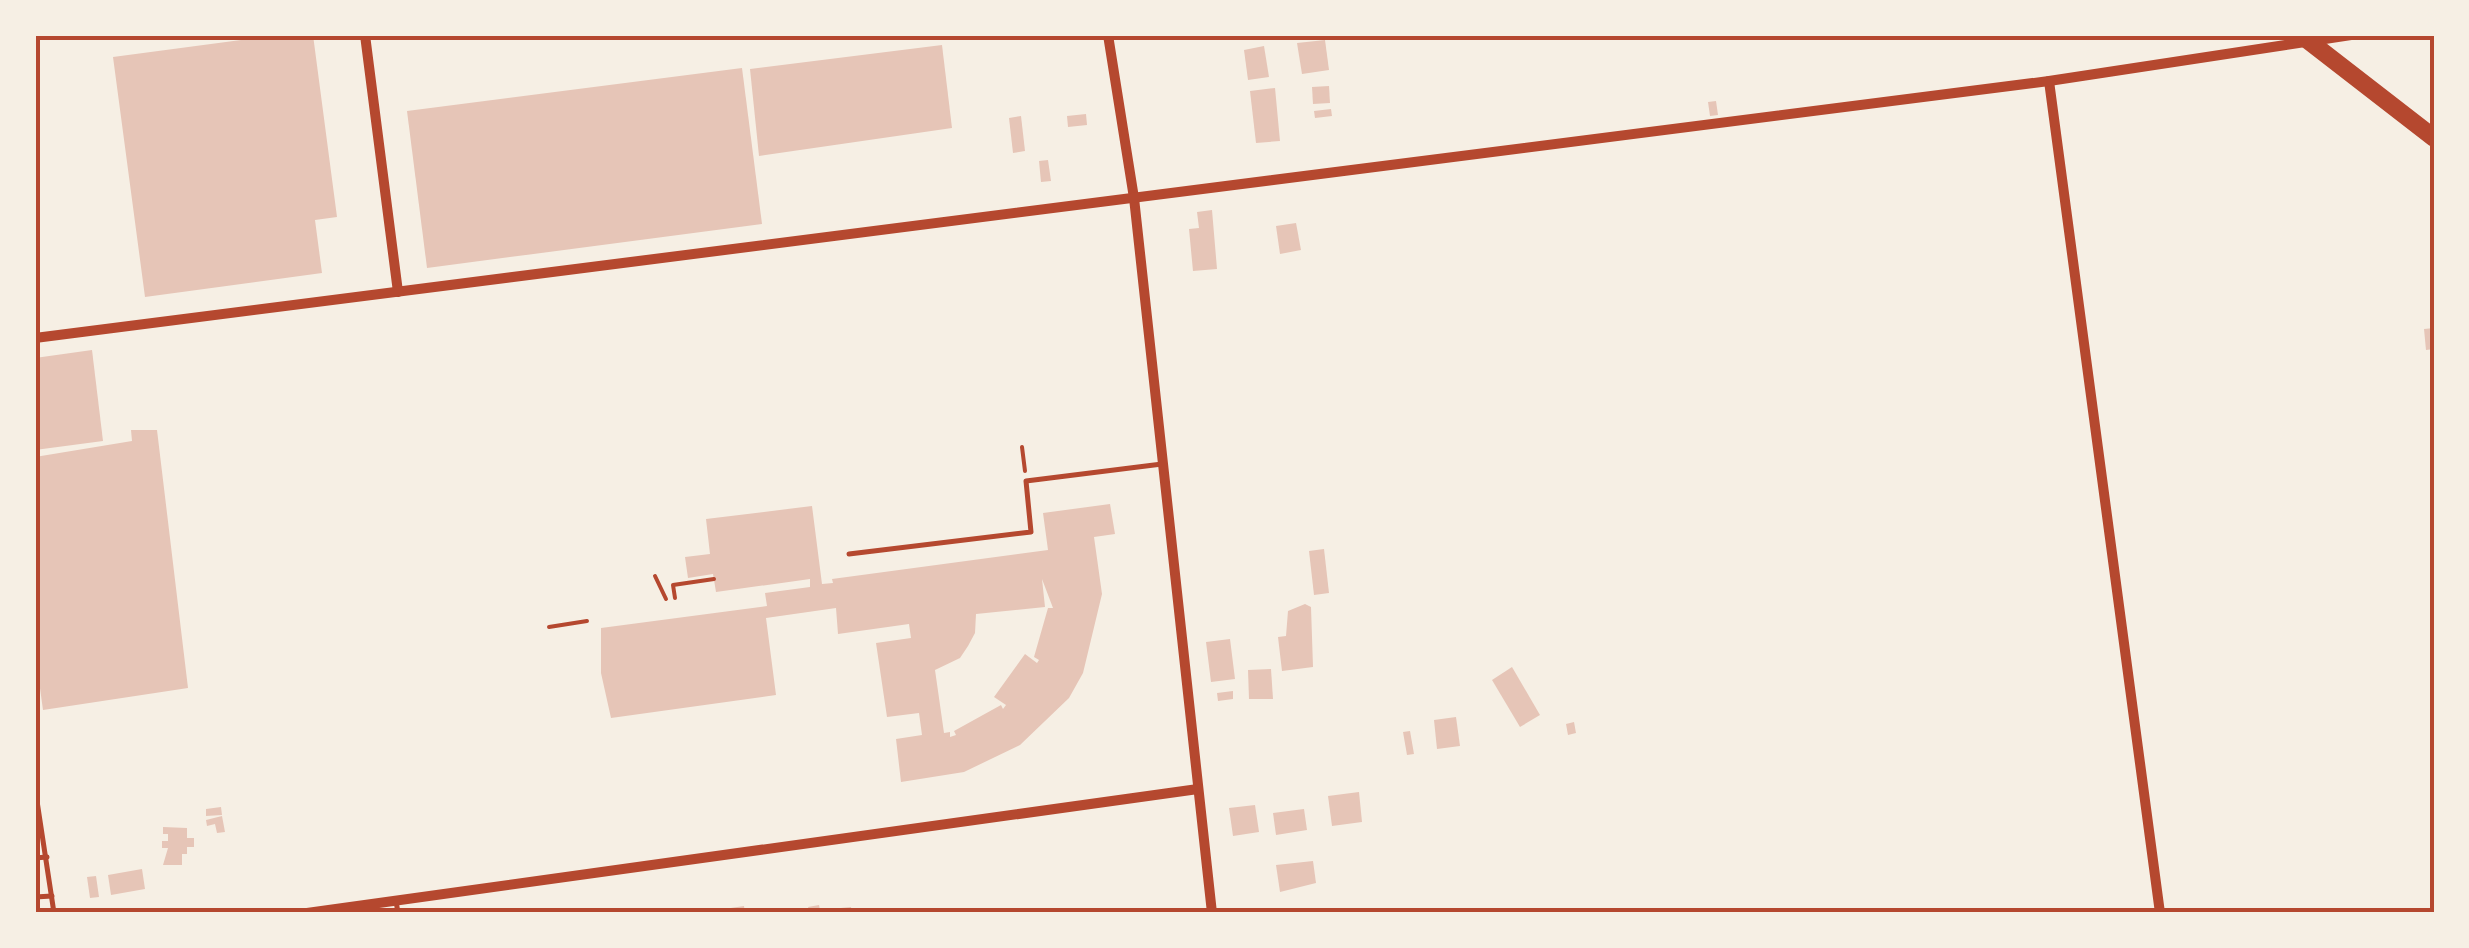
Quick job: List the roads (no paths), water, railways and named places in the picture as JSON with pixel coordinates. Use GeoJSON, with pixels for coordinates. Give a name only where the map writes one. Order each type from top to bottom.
{"type":"FeatureCollection","features":[{"type":"Feature","properties":{"kind":"main road"},"geometry":{"type":"LineString","coordinates":[[2304,38],[2434,138]]}},
{"type":"Feature","properties":{"kind":"street"},"geometry":{"type":"LineString","coordinates":[[366,35],[398,292]]}},
{"type":"Feature","properties":{"kind":"street"},"geometry":{"type":"LineString","coordinates":[[1108,35],[1134,198],[1212,913]]}},
{"type":"Feature","properties":{"kind":"street"},"geometry":{"type":"LineString","coordinates":[[35,338],[2049,81],[2304,38],[2351,35]]}},
{"type":"Feature","properties":{"kind":"street"},"geometry":{"type":"LineString","coordinates":[[2049,81],[2160,913]]}},
{"type":"Feature","properties":{"kind":"street"},"geometry":{"type":"LineString","coordinates":[[307,913],[397,907],[1198,789]]}},
{"type":"Feature","properties":{"kind":"lane"},"geometry":{"type":"LineString","coordinates":[[849,554],[1031,532],[1026,480],[1162,464]]}},
{"type":"Feature","properties":{"kind":"lane"},"geometry":{"type":"LineString","coordinates":[[35,788],[54,913]]}},
{"type":"Feature","properties":{"kind":"lane"},"geometry":{"type":"LineString","coordinates":[[35,858],[47,856]]}},
{"type":"Feature","properties":{"kind":"lane"},"geometry":{"type":"LineString","coordinates":[[35,897],[52,896]]}}]}
